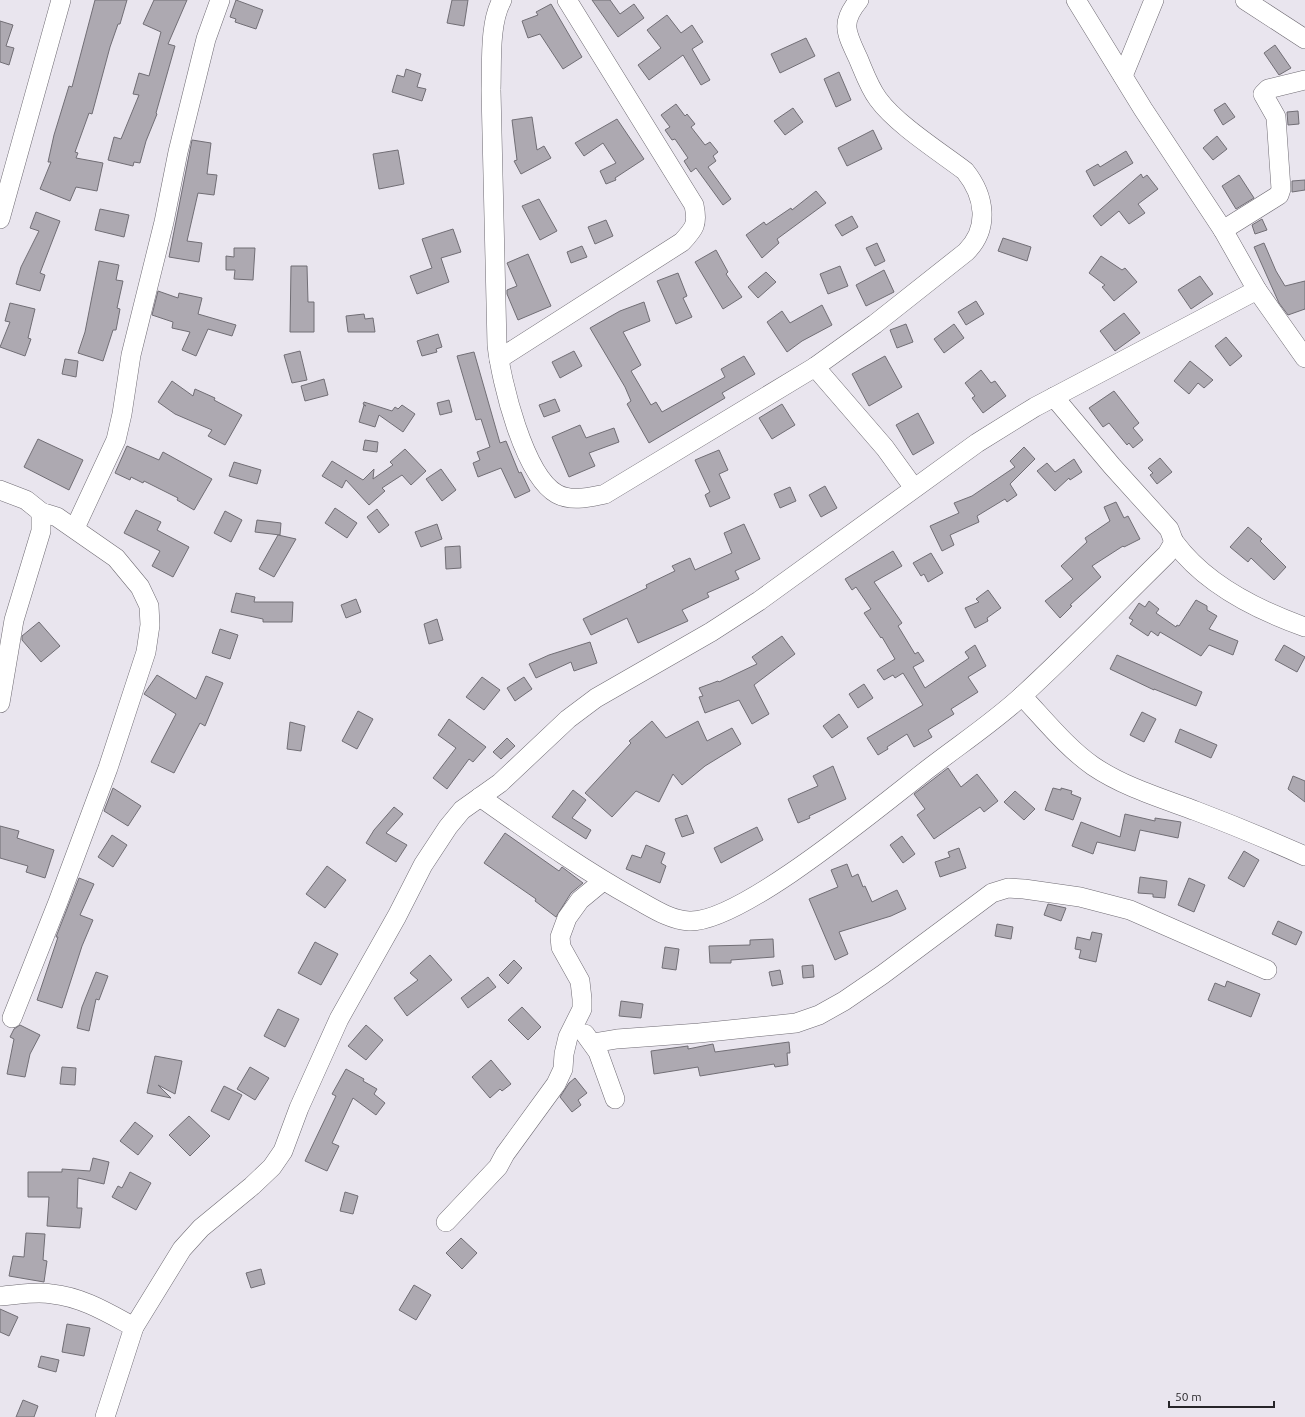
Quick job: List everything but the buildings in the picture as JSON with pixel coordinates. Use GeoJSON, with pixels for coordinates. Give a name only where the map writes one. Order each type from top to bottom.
{"type":"FeatureCollection","features":[{"type":"Feature","properties":{"kind":"street"},"geometry":{"type":"LineString","coordinates":[[0,219],[61,0]]}},
{"type":"Feature","properties":{"kind":"street"},"geometry":{"type":"LineString","coordinates":[[75,528],[116,440],[122,414],[131,355],[164,222],[178,152],[206,40],[220,0]]}},
{"type":"Feature","properties":{"kind":"street"},"geometry":{"type":"LineString","coordinates":[[502,0],[496,15],[492,50],[491,90],[497,344],[499,359],[518,429],[530,459],[546,484],[558,494],[586,498],[605,494],[815,367],[875,324],[966,252],[977,239],[981,226],[979,195],[975,183],[965,171],[890,113],[878,99],[870,86],[851,44],[847,30],[846,20],[849,12],[859,0]]}},
{"type":"Feature","properties":{"kind":"street"},"geometry":{"type":"LineString","coordinates":[[499,359],[682,242],[694,230],[696,218],[694,205],[567,0]]}},
{"type":"Feature","properties":{"kind":"street"},"geometry":{"type":"LineString","coordinates":[[1076,0],[1123,76],[1223,230],[1257,290],[1305,358]]}},
{"type":"Feature","properties":{"kind":"street"},"geometry":{"type":"LineString","coordinates":[[1123,76],[1154,0]]}},
{"type":"Feature","properties":{"kind":"street"},"geometry":{"type":"LineString","coordinates":[[1245,0],[1305,40]]}},
{"type":"Feature","properties":{"kind":"street"},"geometry":{"type":"LineString","coordinates":[[1223,230],[1279,195],[1280,189],[1276,117],[1263,94],[1268,89],[1305,80]]}},
{"type":"Feature","properties":{"kind":"street"},"geometry":{"type":"LineString","coordinates":[[105,1417],[134,1327],[182,1249],[202,1228],[272,1167],[283,1151],[299,1108],[339,1019],[397,916],[423,865],[462,810],[500,783],[563,724],[596,698],[711,632],[759,601],[978,443],[1054,397],[1257,290]]}},
{"type":"Feature","properties":{"kind":"street"},"geometry":{"type":"LineString","coordinates":[[815,367],[872,432],[914,488]]}},
{"type":"Feature","properties":{"kind":"street"},"geometry":{"type":"LineString","coordinates":[[1054,397],[1112,466],[1169,529],[1174,542],[1209,577],[1235,596],[1260,609],[1305,627]]}},
{"type":"Feature","properties":{"kind":"street"},"geometry":{"type":"LineString","coordinates":[[0,490],[26,500],[41,512],[58,517],[116,558],[140,587],[149,606],[150,625],[146,652],[108,768],[58,902],[12,1018]]}},
{"type":"Feature","properties":{"kind":"street"},"geometry":{"type":"LineString","coordinates":[[0,704],[7,619],[41,531],[41,512]]}},
{"type":"Feature","properties":{"kind":"street"},"geometry":{"type":"LineString","coordinates":[[480,797],[603,881],[656,911],[674,918],[688,921],[702,920],[721,914],[762,892],[789,874],[852,828],[1022,696],[1167,554],[1174,542]]}},
{"type":"Feature","properties":{"kind":"street"},"geometry":{"type":"LineString","coordinates":[[1022,696],[1076,751],[1093,766],[1136,788],[1218,819],[1305,856]]}},
{"type":"Feature","properties":{"kind":"street"},"geometry":{"type":"LineString","coordinates":[[446,1222],[498,1167],[505,1154],[556,1084],[563,1069],[564,1054],[568,1037],[582,1010],[581,987],[577,975],[562,947],[560,937],[567,918],[580,900],[603,881]]}},
{"type":"Feature","properties":{"kind":"street"},"geometry":{"type":"LineString","coordinates":[[593,1044],[616,1040],[796,1023],[819,1015],[882,975],[992,893],[1008,888],[1080,897],[1130,910],[1267,970]]}},
{"type":"Feature","properties":{"kind":"street"},"geometry":{"type":"LineString","coordinates":[[576,1024],[593,1044],[615,1099]]}},
{"type":"Feature","properties":{"kind":"street"},"geometry":{"type":"LineString","coordinates":[[0,1296],[51,1293],[87,1302],[134,1327]]}}]}
